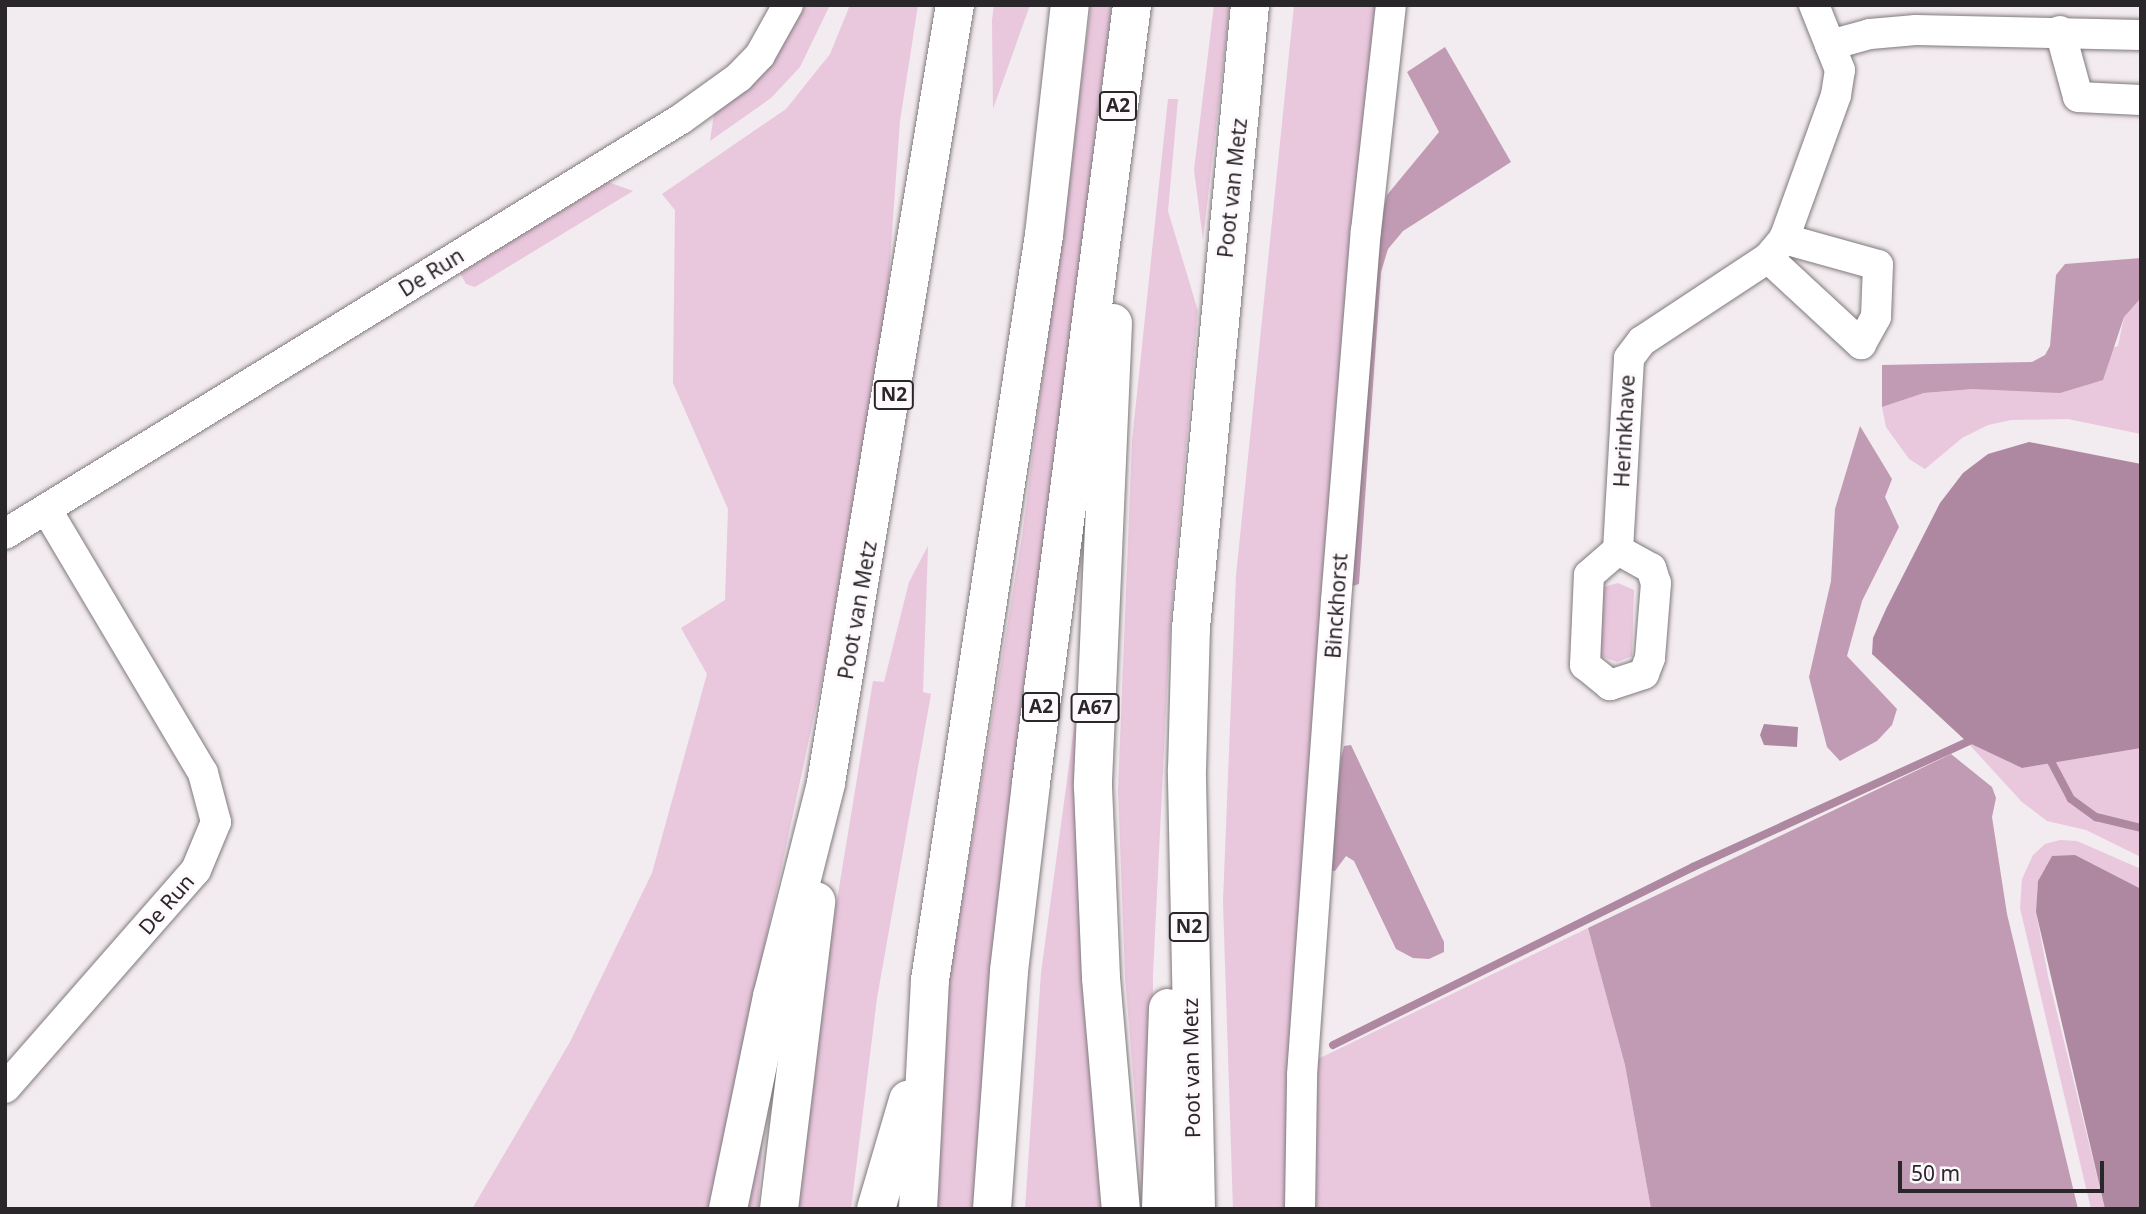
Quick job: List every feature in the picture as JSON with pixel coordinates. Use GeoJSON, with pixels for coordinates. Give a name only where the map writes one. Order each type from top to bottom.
{"type":"FeatureCollection","features":[{"type":"Feature","properties":{"kind":"highway","name":"Poot van Metz"},"geometry":{"type":"LineString","coordinates":[[727,1209],[772,997],[826,783],[956,5]]}},
{"type":"Feature","properties":{"kind":"highway"},"geometry":{"type":"LineString","coordinates":[[918,1209],[923,1046],[1044,235],[1070,5]]}},
{"type":"Feature","properties":{"kind":"highway","name":"A2"},"geometry":{"type":"LineString","coordinates":[[992,1209],[1011,958],[1104,206],[1132,5]]}},
{"type":"Feature","properties":{"kind":"highway","name":"Poot van Metz"},"geometry":{"type":"LineString","coordinates":[[1196,1209],[1187,771],[1191,628],[1206,438],[1250,5]]}},
{"type":"Feature","properties":{"kind":"highway","name":"A67"},"geometry":{"type":"LineString","coordinates":[[1104,206],[1114,308],[1093,787],[1101,978],[1121,1209]]}},
{"type":"Feature","properties":{"kind":"highway"},"geometry":{"type":"LineString","coordinates":[[1161,1209],[1162,1083],[1187,771]]}},
{"type":"Feature","properties":{"kind":"highway","name":"N2"},"geometry":{"type":"LineString","coordinates":[[779,1209],[807,1004],[826,783]]}},
{"type":"Feature","properties":{"kind":"highway"},"geometry":{"type":"LineString","coordinates":[[876,1209],[923,1046]]}},
{"type":"Feature","properties":{"kind":"street","name":"De Run"},"geometry":{"type":"LineString","coordinates":[[5,534],[681,119],[739,77],[760,55],[788,5]]}},
{"type":"Feature","properties":{"kind":"street","name":"Binckhorst"},"geometry":{"type":"LineString","coordinates":[[1300,1209],[1302,1075],[1336,601],[1366,231],[1391,5]]}},
{"type":"Feature","properties":{"kind":"street","name":"Herinkhave"},"geometry":{"type":"LineString","coordinates":[[1618,550],[1629,358],[1642,341],[1776,248],[1836,95],[1840,70],[1814,5]]}},
{"type":"Feature","properties":{"kind":"street"},"geometry":{"type":"LineString","coordinates":[[1830,45],[1870,34],[1916,30],[2060,31],[2141,35]]}},
{"type":"Feature","properties":{"kind":"street"},"geometry":{"type":"LineString","coordinates":[[2060,31],[2078,97],[2141,100]]}},
{"type":"Feature","properties":{"kind":"street","name":"De Run"},"geometry":{"type":"LineString","coordinates":[[5,1088],[196,870],[216,822],[202,773],[46,509]]}},
{"type":"Feature","properties":{"kind":"shaded area"},"geometry":{"type":"Polygon","coordinates":[[[806,5],[830,5],[800,67],[771,98],[710,141],[714,114],[776,57],[806,5]]]}},
{"type":"Feature","properties":{"kind":"shaded area"},"geometry":{"type":"Polygon","coordinates":[[[850,5],[918,5],[900,121],[887,302],[827,656],[708,1209],[472,1209],[570,1042],[652,873],[707,674],[681,628],[725,600],[728,509],[673,383],[675,210],[662,194],[786,109],[830,54],[850,5]]]}},
{"type":"Feature","properties":{"kind":"shaded area"},"geometry":{"type":"Polygon","coordinates":[[[994,5],[1030,5],[993,109],[992,20],[994,5]]]}},
{"type":"Feature","properties":{"kind":"shaded area"},"geometry":{"type":"Polygon","coordinates":[[[1091,5],[1112,5],[989,985],[974,1209],[934,1209],[944,1011],[1022,536],[1091,5]]]}},
{"type":"Feature","properties":{"kind":"shaded area"},"geometry":{"type":"Polygon","coordinates":[[[1214,5],[1230,5],[1203,240],[1194,170],[1214,5]]]}},
{"type":"Feature","properties":{"kind":"shaded area"},"geometry":{"type":"Polygon","coordinates":[[[1294,5],[1381,5],[1291,1209],[1233,1209],[1223,902],[1236,576],[1294,5]]]}},
{"type":"Feature","properties":{"kind":"shaded area"},"geometry":{"type":"Polygon","coordinates":[[[1445,47],[1511,162],[1403,231],[1388,249],[1381,272],[1359,584],[1346,588],[1376,239],[1387,195],[1439,132],[1407,72],[1445,47]]]}},
{"type":"Feature","properties":{"kind":"shaded area"},"geometry":{"type":"Polygon","coordinates":[[[1168,99],[1178,99],[1168,211],[1198,311],[1170,629],[1153,974],[1152,1167],[1144,1209],[1125,977],[1118,790],[1132,441],[1168,99]]]}},
{"type":"Feature","properties":{"kind":"shaded area"},"geometry":{"type":"Polygon","coordinates":[[[608,182],[633,191],[475,287],[466,284],[460,273],[608,182]]]}},
{"type":"Feature","properties":{"kind":"shaded area"},"geometry":{"type":"Polygon","coordinates":[[[2141,258],[2141,298],[2124,317],[2103,380],[2060,393],[1973,389],[1924,393],[1882,407],[1882,365],[2032,362],[2045,355],[2050,346],[2056,275],[2065,264],[2141,258]]]}},
{"type":"Feature","properties":{"kind":"shaded area"},"geometry":{"type":"Polygon","coordinates":[[[2141,298],[2141,434],[2068,419],[2011,420],[1988,425],[1962,438],[1925,469],[1909,459],[1886,427],[1882,407],[1924,393],[1973,389],[2118,346],[2124,317],[2141,298]]]}},
{"type":"Feature","properties":{"kind":"shaded area"},"geometry":{"type":"Polygon","coordinates":[[[1860,426],[1892,479],[1885,497],[1899,527],[1862,601],[1847,656],[1897,709],[1892,725],[1877,741],[1840,761],[1827,747],[1809,677],[1831,581],[1835,509],[1860,426]]]}},
{"type":"Feature","properties":{"kind":"shaded area"},"geometry":{"type":"Polygon","coordinates":[[[2029,442],[2141,464],[2141,748],[2022,768],[1967,742],[1872,654],[1873,638],[1886,609],[1940,503],[1963,473],[1988,454],[2029,442]]]}},
{"type":"Feature","properties":{"kind":"shaded area"},"geometry":{"type":"Polygon","coordinates":[[[928,546],[923,692],[931,694],[877,998],[851,1209],[794,1209],[797,1144],[873,681],[884,682],[909,582],[928,546]]]}},
{"type":"Feature","properties":{"kind":"shaded area"},"geometry":{"type":"Polygon","coordinates":[[[1618,583],[1634,590],[1632,656],[1617,662],[1596,654],[1600,588],[1618,583]]]}},
{"type":"Feature","properties":{"kind":"shaded area"},"geometry":{"type":"Polygon","coordinates":[[[1078,698],[1110,1209],[1025,1209],[1041,973],[1078,698]]]}},
{"type":"Feature","properties":{"kind":"shaded area"},"geometry":{"type":"Polygon","coordinates":[[[1764,724],[1798,727],[1797,747],[1764,745],[1760,735],[1764,724]]]}},
{"type":"Feature","properties":{"kind":"shaded area"},"geometry":{"type":"Polygon","coordinates":[[[1967,742],[2022,768],[2141,748],[2141,857],[2086,830],[2047,821],[2022,802],[1967,742]]]}},
{"type":"Feature","properties":{"kind":"shaded area"},"geometry":{"type":"Polygon","coordinates":[[[1351,745],[1444,942],[1444,952],[1429,959],[1413,958],[1396,949],[1354,861],[1346,856],[1335,871],[1329,870],[1341,758],[1344,746],[1351,745]]]}},
{"type":"Feature","properties":{"kind":"shaded area"},"geometry":{"type":"Polygon","coordinates":[[[1951,754],[1992,787],[1996,798],[1992,817],[2007,914],[2078,1209],[1651,1209],[1625,1065],[1588,928],[1951,754]]]}},
{"type":"Feature","properties":{"kind":"shaded area"},"geometry":{"type":"Polygon","coordinates":[[[2060,840],[2077,841],[2141,869],[2141,889],[2052,856],[2038,881],[2036,912],[2048,976],[2105,1209],[2091,1209],[2020,908],[2022,879],[2033,855],[2045,844],[2060,840]]]}},
{"type":"Feature","properties":{"kind":"shaded area"},"geometry":{"type":"Polygon","coordinates":[[[2075,855],[2141,889],[2141,1209],[2105,1209],[2036,912],[2038,881],[2052,856],[2075,855]]]}},
{"type":"Feature","properties":{"kind":"shaded area"},"geometry":{"type":"Polygon","coordinates":[[[1588,928],[1625,1065],[1651,1209],[1314,1209],[1318,1059],[1588,928]]]}},
{"type":"Feature","properties":{"kind":"shaded area"},"geometry":{"type":"Polygon","coordinates":[[[759,1133],[763,1135],[758,1209],[742,1209],[759,1133]]]}},
{"type":"Feature","properties":{"kind":"waterway"},"geometry":{"type":"LineString","coordinates":[[1333,1045],[1693,867],[1978,737]]}},
{"type":"Feature","properties":{"kind":"waterway"},"geometry":{"type":"LineString","coordinates":[[2046,752],[2071,799],[2096,817],[2141,828]]}}]}
